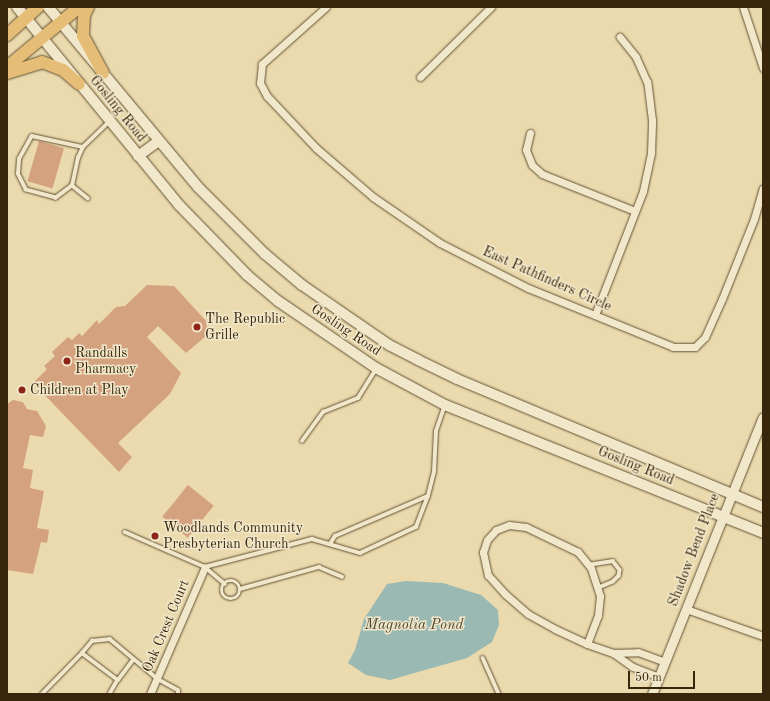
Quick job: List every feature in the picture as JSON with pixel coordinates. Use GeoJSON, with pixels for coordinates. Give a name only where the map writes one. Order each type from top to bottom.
{"type":"FeatureCollection","features":[{"type":"Feature","properties":{"kind":"main road","name":"Gosling Road"},"geometry":{"type":"LineString","coordinates":[[17,7],[27,17],[79,84],[179,205],[247,275],[278,301],[376,368],[445,405],[763,533]]}},
{"type":"Feature","properties":{"kind":"main road"},"geometry":{"type":"LineString","coordinates":[[7,35],[38,7]]}},
{"type":"Feature","properties":{"kind":"main road","name":"Gosling Road"},"geometry":{"type":"LineString","coordinates":[[48,7],[198,187],[265,254],[302,285],[389,345],[456,379],[731,495],[763,507]]}},
{"type":"Feature","properties":{"kind":"main road"},"geometry":{"type":"LineString","coordinates":[[7,67],[80,7]]}},
{"type":"Feature","properties":{"kind":"main road"},"geometry":{"type":"LineString","coordinates":[[88,7],[84,16],[83,36],[103,73]]}},
{"type":"Feature","properties":{"kind":"main road"},"geometry":{"type":"LineString","coordinates":[[7,73],[38,63],[52,63],[79,84]]}},
{"type":"Feature","properties":{"kind":"main road"},"geometry":{"type":"LineString","coordinates":[[138,156],[159,141]]}},
{"type":"Feature","properties":{"kind":"street","name":"East Pathfinders Circle"},"geometry":{"type":"LineString","coordinates":[[326,7],[271,54],[262,64],[260,83],[275,105],[355,183],[419,230],[496,273],[595,315],[673,347],[695,347],[705,337],[722,299],[754,219],[763,188]]}},
{"type":"Feature","properties":{"kind":"street"},"geometry":{"type":"LineString","coordinates":[[420,77],[491,7]]}},
{"type":"Feature","properties":{"kind":"street"},"geometry":{"type":"LineString","coordinates":[[744,7],[763,68]]}},
{"type":"Feature","properties":{"kind":"street"},"geometry":{"type":"LineString","coordinates":[[595,315],[643,191],[651,153],[651,104],[642,69],[620,36]]}},
{"type":"Feature","properties":{"kind":"street"},"geometry":{"type":"LineString","coordinates":[[530,133],[526,150],[532,165],[542,174],[635,211]]}},
{"type":"Feature","properties":{"kind":"street","name":"Shadow Bend Place"},"geometry":{"type":"LineString","coordinates":[[652,694],[722,516],[763,417]]}},
{"type":"Feature","properties":{"kind":"street"},"geometry":{"type":"LineString","coordinates":[[587,644],[598,615],[599,588],[588,565],[578,552],[563,543],[526,527],[509,525],[496,530],[487,540],[483,552],[488,575],[515,604],[540,622],[587,644],[613,654],[633,667],[659,677]]}},
{"type":"Feature","properties":{"kind":"street","name":"Oak Crest Court"},"geometry":{"type":"LineString","coordinates":[[150,694],[158,679],[205,567]]}},
{"type":"Feature","properties":{"kind":"street"},"geometry":{"type":"LineString","coordinates":[[686,609],[763,636]]}},
{"type":"Feature","properties":{"kind":"street"},"geometry":{"type":"LineString","coordinates":[[613,654],[638,652],[665,662]]}},
{"type":"Feature","properties":{"kind":"lane"},"geometry":{"type":"LineString","coordinates":[[83,147],[32,136],[19,159],[18,174],[26,190],[56,198],[72,186],[83,147],[110,122]]}},
{"type":"Feature","properties":{"kind":"lane"},"geometry":{"type":"LineString","coordinates":[[72,186],[88,199]]}},
{"type":"Feature","properties":{"kind":"lane"},"geometry":{"type":"LineString","coordinates":[[302,441],[323,412],[358,398],[376,368]]}},
{"type":"Feature","properties":{"kind":"lane"},"geometry":{"type":"LineString","coordinates":[[205,567],[312,539],[360,553],[416,527],[428,496],[434,472],[436,431],[445,405]]}},
{"type":"Feature","properties":{"kind":"lane"},"geometry":{"type":"LineString","coordinates":[[330,544],[335,536],[428,496]]}},
{"type":"Feature","properties":{"kind":"lane"},"geometry":{"type":"LineString","coordinates":[[125,532],[205,567],[225,584]]}},
{"type":"Feature","properties":{"kind":"lane"},"geometry":{"type":"LineString","coordinates":[[588,565],[606,560],[613,561],[617,565],[619,576],[599,588]]}},
{"type":"Feature","properties":{"kind":"lane"},"geometry":{"type":"LineString","coordinates":[[240,589],[319,567],[342,577]]}},
{"type":"Feature","properties":{"kind":"lane"},"geometry":{"type":"LineString","coordinates":[[225,584],[232,581],[240,589]]}},
{"type":"Feature","properties":{"kind":"lane"},"geometry":{"type":"LineString","coordinates":[[225,584],[223,592],[229,599],[237,597],[240,589]]}},
{"type":"Feature","properties":{"kind":"lane"},"geometry":{"type":"LineString","coordinates":[[42,694],[92,641],[110,639],[133,660],[158,679],[178,690],[179,694]]}},
{"type":"Feature","properties":{"kind":"lane"},"geometry":{"type":"LineString","coordinates":[[82,653],[118,680]]}},
{"type":"Feature","properties":{"kind":"lane"},"geometry":{"type":"LineString","coordinates":[[483,658],[499,694]]}},
{"type":"Feature","properties":{"kind":"lane"},"geometry":{"type":"LineString","coordinates":[[110,694],[118,680],[133,660]]}},
{"type":"Feature","properties":{"kind":"water","name":"Magnolia Pond"},"geometry":{"type":"Polygon","coordinates":[[[406,581],[443,583],[481,595],[498,610],[499,625],[492,642],[467,658],[390,680],[366,675],[348,663],[355,650],[364,619],[387,584],[406,581]]]}},
{"type":"Feature","properties":{"kind":"building"},"geometry":{"type":"Polygon","coordinates":[[[39,141],[64,148],[52,189],[27,181],[39,141]]]}},
{"type":"Feature","properties":{"kind":"building"},"geometry":{"type":"Polygon","coordinates":[[[147,285],[174,286],[207,322],[206,336],[186,353],[158,326],[147,337],[181,373],[170,394],[118,443],[132,457],[119,472],[33,383],[47,369],[44,366],[55,356],[52,352],[68,337],[72,340],[79,333],[82,336],[97,320],[99,324],[116,307],[125,306],[147,285]]]}},
{"type":"Feature","properties":{"kind":"building"},"geometry":{"type":"Polygon","coordinates":[[[13,400],[23,402],[27,409],[37,411],[46,426],[43,437],[30,435],[23,468],[33,470],[30,488],[44,491],[37,528],[49,530],[47,543],[41,542],[33,574],[7,570],[7,404],[13,400]]]}},
{"type":"Feature","properties":{"kind":"building"},"geometry":{"type":"Polygon","coordinates":[[[188,485],[214,506],[188,538],[162,517],[188,485]]]}},
{"type":"Feature","properties":{"kind":"place","name":"The Republic Grille"},"geometry":{"type":"Point","coordinates":[197,327]}},
{"type":"Feature","properties":{"kind":"place","name":"Randalls Pharmacy"},"geometry":{"type":"Point","coordinates":[67,361]}},
{"type":"Feature","properties":{"kind":"place","name":"Children at Play"},"geometry":{"type":"Point","coordinates":[22,390]}},
{"type":"Feature","properties":{"kind":"place","name":"Woodlands Community Presbyterian Church"},"geometry":{"type":"Point","coordinates":[155,536]}}]}
